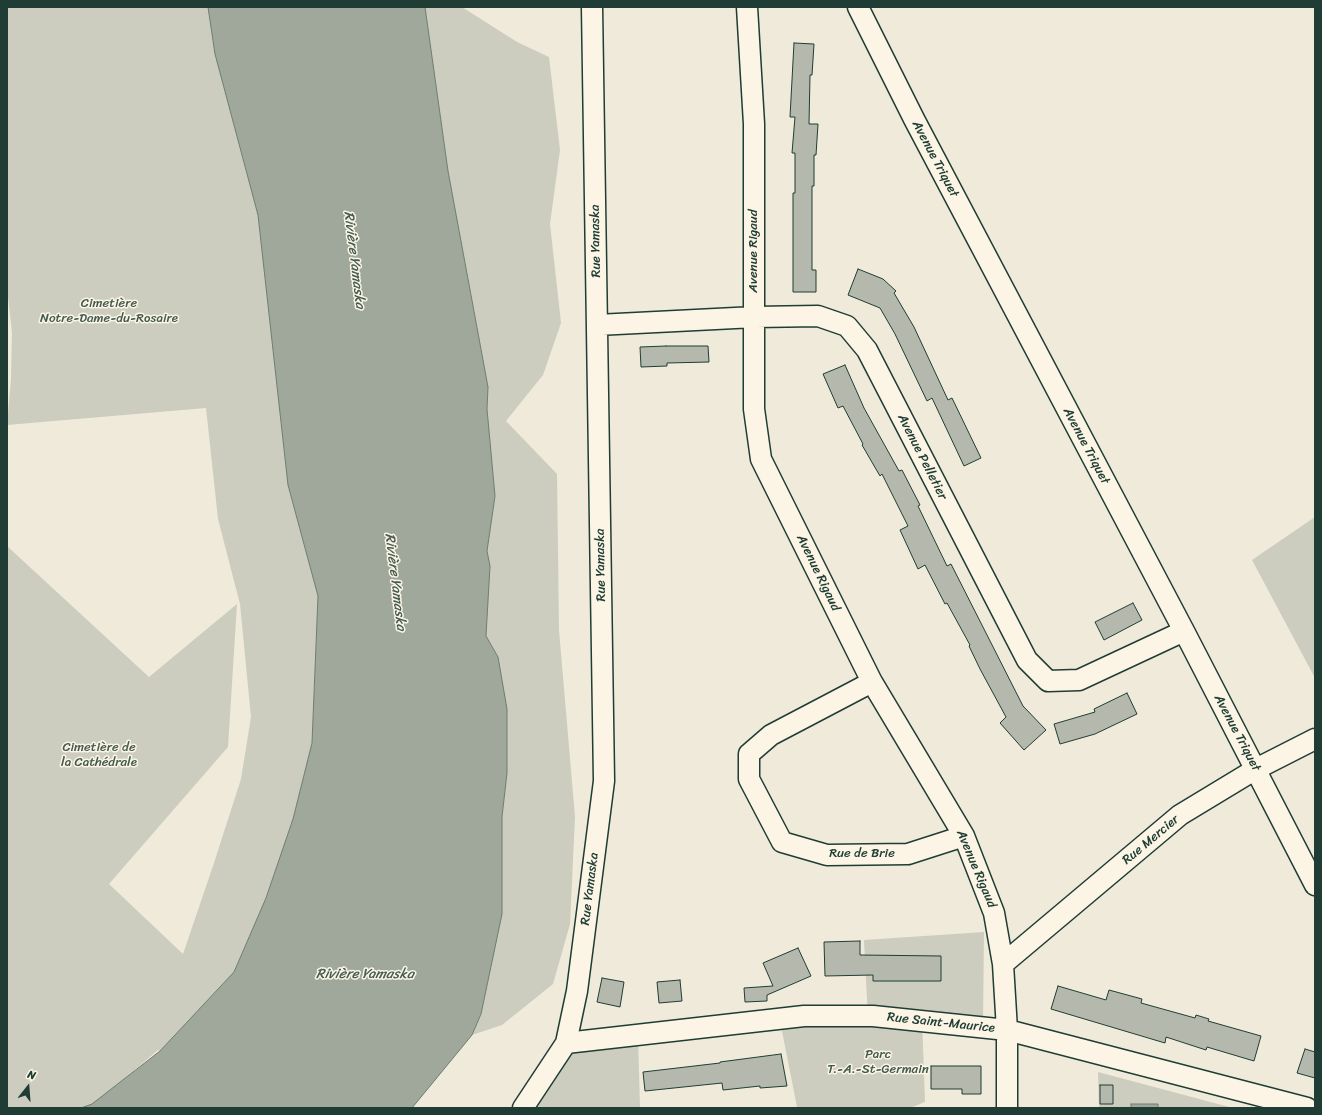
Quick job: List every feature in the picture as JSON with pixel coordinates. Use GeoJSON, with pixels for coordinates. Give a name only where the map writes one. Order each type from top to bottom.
{"type":"FeatureCollection","features":[{"type":"Feature","properties":{"kind":"street","name":"Rue Yamaska"},"geometry":{"type":"LineString","coordinates":[[523,1108],[566,1043],[577,991],[604,781],[592,7]]}},
{"type":"Feature","properties":{"kind":"street","name":"Avenue Rigaud"},"geometry":{"type":"LineString","coordinates":[[747,7],[754,124],[754,409],[761,459],[872,682],[964,836],[994,913],[1003,964],[1007,1030],[1007,1108]]}},
{"type":"Feature","properties":{"kind":"street","name":"Avenue Triquet"},"geometry":{"type":"LineString","coordinates":[[858,7],[918,126],[1184,631],[1315,885]]}},
{"type":"Feature","properties":{"kind":"street","name":"Avenue Pelletier"},"geometry":{"type":"LineString","coordinates":[[597,325],[755,316],[818,316],[847,326],[867,350],[1027,660],[1048,681],[1079,680],[1184,631]]}},
{"type":"Feature","properties":{"kind":"street","name":"Rue de Brie"},"geometry":{"type":"LineString","coordinates":[[872,682],[771,735],[749,754],[749,779],[782,842],[828,856],[908,854],[964,836]]}},
{"type":"Feature","properties":{"kind":"street","name":"Rue Mercier"},"geometry":{"type":"LineString","coordinates":[[1003,964],[1180,815],[1256,770],[1315,739]]}},
{"type":"Feature","properties":{"kind":"street","name":"Rue Saint-Maurice"},"geometry":{"type":"LineString","coordinates":[[566,1043],[804,1016],[874,1016],[1007,1030],[1307,1108]]}},
{"type":"Feature","properties":{"kind":"green space"},"geometry":{"type":"Polygon","coordinates":[[[7,7],[208,7],[215,54],[258,215],[288,485],[318,596],[312,743],[293,819],[266,898],[234,972],[160,1051],[158,1050],[94,1105],[81,1108],[7,1108],[7,546],[149,677],[237,604],[228,747],[109,884],[183,954],[241,779],[251,717],[240,604],[218,519],[206,408],[7,425],[11,379],[12,333],[7,287],[7,7]]]}},
{"type":"Feature","properties":{"kind":"green space"},"geometry":{"type":"Polygon","coordinates":[[[425,7],[462,7],[517,42],[549,57],[560,150],[550,224],[561,323],[543,375],[506,421],[557,474],[559,630],[575,817],[570,924],[553,984],[502,1025],[472,1035],[481,1014],[507,773],[498,657],[486,636],[490,566],[487,551],[495,496],[487,409],[488,387],[448,171],[425,7]]]}},
{"type":"Feature","properties":{"kind":"green space"},"geometry":{"type":"Polygon","coordinates":[[[1315,517],[1315,678],[1252,560],[1315,517]]]}},
{"type":"Feature","properties":{"kind":"green space","name":"Parc T.-A.-St-Germain"},"geometry":{"type":"Polygon","coordinates":[[[984,932],[983,1021],[922,1019],[925,1102],[910,1108],[781,1108],[797,1107],[780,1021],[868,1019],[864,940],[984,932]]]}},
{"type":"Feature","properties":{"kind":"green space"},"geometry":{"type":"Polygon","coordinates":[[[638,1035],[640,1108],[533,1108],[566,1043],[638,1035]]]}},
{"type":"Feature","properties":{"kind":"green space"},"geometry":{"type":"Polygon","coordinates":[[[1098,1072],[1233,1108],[1099,1108],[1098,1072]]]}},
{"type":"Feature","properties":{"kind":"water","name":"Rivière Yamaska"},"geometry":{"type":"Polygon","coordinates":[[[208,7],[425,7],[448,171],[488,387],[487,409],[495,496],[487,551],[490,566],[486,636],[498,657],[507,709],[507,773],[502,817],[502,914],[481,1014],[472,1035],[412,1108],[81,1108],[92,1104],[160,1051],[234,972],[266,898],[293,819],[312,743],[318,596],[288,485],[258,215],[215,54],[208,7]]]}},
{"type":"Feature","properties":{"kind":"water"},"geometry":{"type":"Polygon","coordinates":[[[1131,1104],[1158,1104],[1158,1108],[1131,1108],[1131,1104]]]}},
{"type":"Feature","properties":{"kind":"building"},"geometry":{"type":"Polygon","coordinates":[[[794,43],[814,44],[812,75],[810,75],[809,124],[818,124],[816,155],[814,155],[814,186],[812,186],[812,270],[816,270],[816,292],[793,292],[793,193],[795,193],[795,153],[792,153],[795,117],[790,117],[794,43]]]}},
{"type":"Feature","properties":{"kind":"building"},"geometry":{"type":"Polygon","coordinates":[[[858,269],[883,279],[896,291],[894,293],[914,327],[948,400],[952,398],[981,458],[964,466],[932,398],[927,401],[895,334],[880,308],[848,295],[858,269]]]}},
{"type":"Feature","properties":{"kind":"building"},"geometry":{"type":"Polygon","coordinates":[[[708,346],[709,362],[667,363],[667,366],[641,367],[640,347],[708,346]]]}},
{"type":"Feature","properties":{"kind":"building"},"geometry":{"type":"Polygon","coordinates":[[[845,365],[864,408],[899,471],[902,470],[920,505],[918,506],[947,566],[951,564],[1023,706],[1046,730],[1024,750],[1000,723],[1006,717],[980,669],[969,646],[970,645],[947,603],[945,604],[925,565],[918,569],[900,530],[908,526],[882,474],[880,476],[862,445],[863,444],[843,406],[838,408],[823,374],[845,365]]]}},
{"type":"Feature","properties":{"kind":"building"},"geometry":{"type":"Polygon","coordinates":[[[1133,603],[1142,620],[1104,640],[1095,622],[1133,603]]]}},
{"type":"Feature","properties":{"kind":"building"},"geometry":{"type":"Polygon","coordinates":[[[1127,693],[1137,714],[1095,734],[1060,744],[1054,724],[1095,712],[1094,709],[1127,693]]]}},
{"type":"Feature","properties":{"kind":"building"},"geometry":{"type":"Polygon","coordinates":[[[860,941],[860,955],[941,956],[941,981],[873,981],[873,975],[825,976],[824,942],[860,941]]]}},
{"type":"Feature","properties":{"kind":"building"},"geometry":{"type":"Polygon","coordinates":[[[798,948],[811,976],[767,995],[767,1001],[745,1002],[744,988],[773,986],[763,963],[798,948]]]}},
{"type":"Feature","properties":{"kind":"building"},"geometry":{"type":"Polygon","coordinates":[[[602,978],[624,982],[620,1007],[597,1002],[602,978]]]}},
{"type":"Feature","properties":{"kind":"building"},"geometry":{"type":"Polygon","coordinates":[[[680,980],[682,1001],[659,1003],[657,982],[680,980]]]}},
{"type":"Feature","properties":{"kind":"building"},"geometry":{"type":"Polygon","coordinates":[[[1058,986],[1106,1000],[1109,990],[1142,999],[1141,1003],[1195,1018],[1196,1015],[1209,1019],[1208,1021],[1261,1036],[1254,1061],[1207,1047],[1206,1050],[1166,1037],[1165,1043],[1051,1009],[1058,986]]]}},
{"type":"Feature","properties":{"kind":"building"},"geometry":{"type":"Polygon","coordinates":[[[1305,1049],[1315,1052],[1315,1078],[1297,1073],[1305,1049]]]}},
{"type":"Feature","properties":{"kind":"building"},"geometry":{"type":"Polygon","coordinates":[[[781,1054],[787,1086],[760,1088],[760,1086],[723,1090],[722,1083],[645,1091],[643,1072],[781,1054]]]}},
{"type":"Feature","properties":{"kind":"building"},"geometry":{"type":"Polygon","coordinates":[[[931,1066],[981,1066],[981,1094],[962,1094],[962,1089],[931,1089],[931,1066]]]}},
{"type":"Feature","properties":{"kind":"building"},"geometry":{"type":"Polygon","coordinates":[[[1100,1085],[1113,1085],[1113,1104],[1100,1104],[1100,1085]]]}},
{"type":"Feature","properties":{"kind":"park label","name":"Cimetière Notre-Dame-du-Rosaire"},"geometry":{"type":"Point","coordinates":[109,312]}},
{"type":"Feature","properties":{"kind":"park label","name":"Cimetière de la Cathédrale"},"geometry":{"type":"Point","coordinates":[99,756]}}]}
